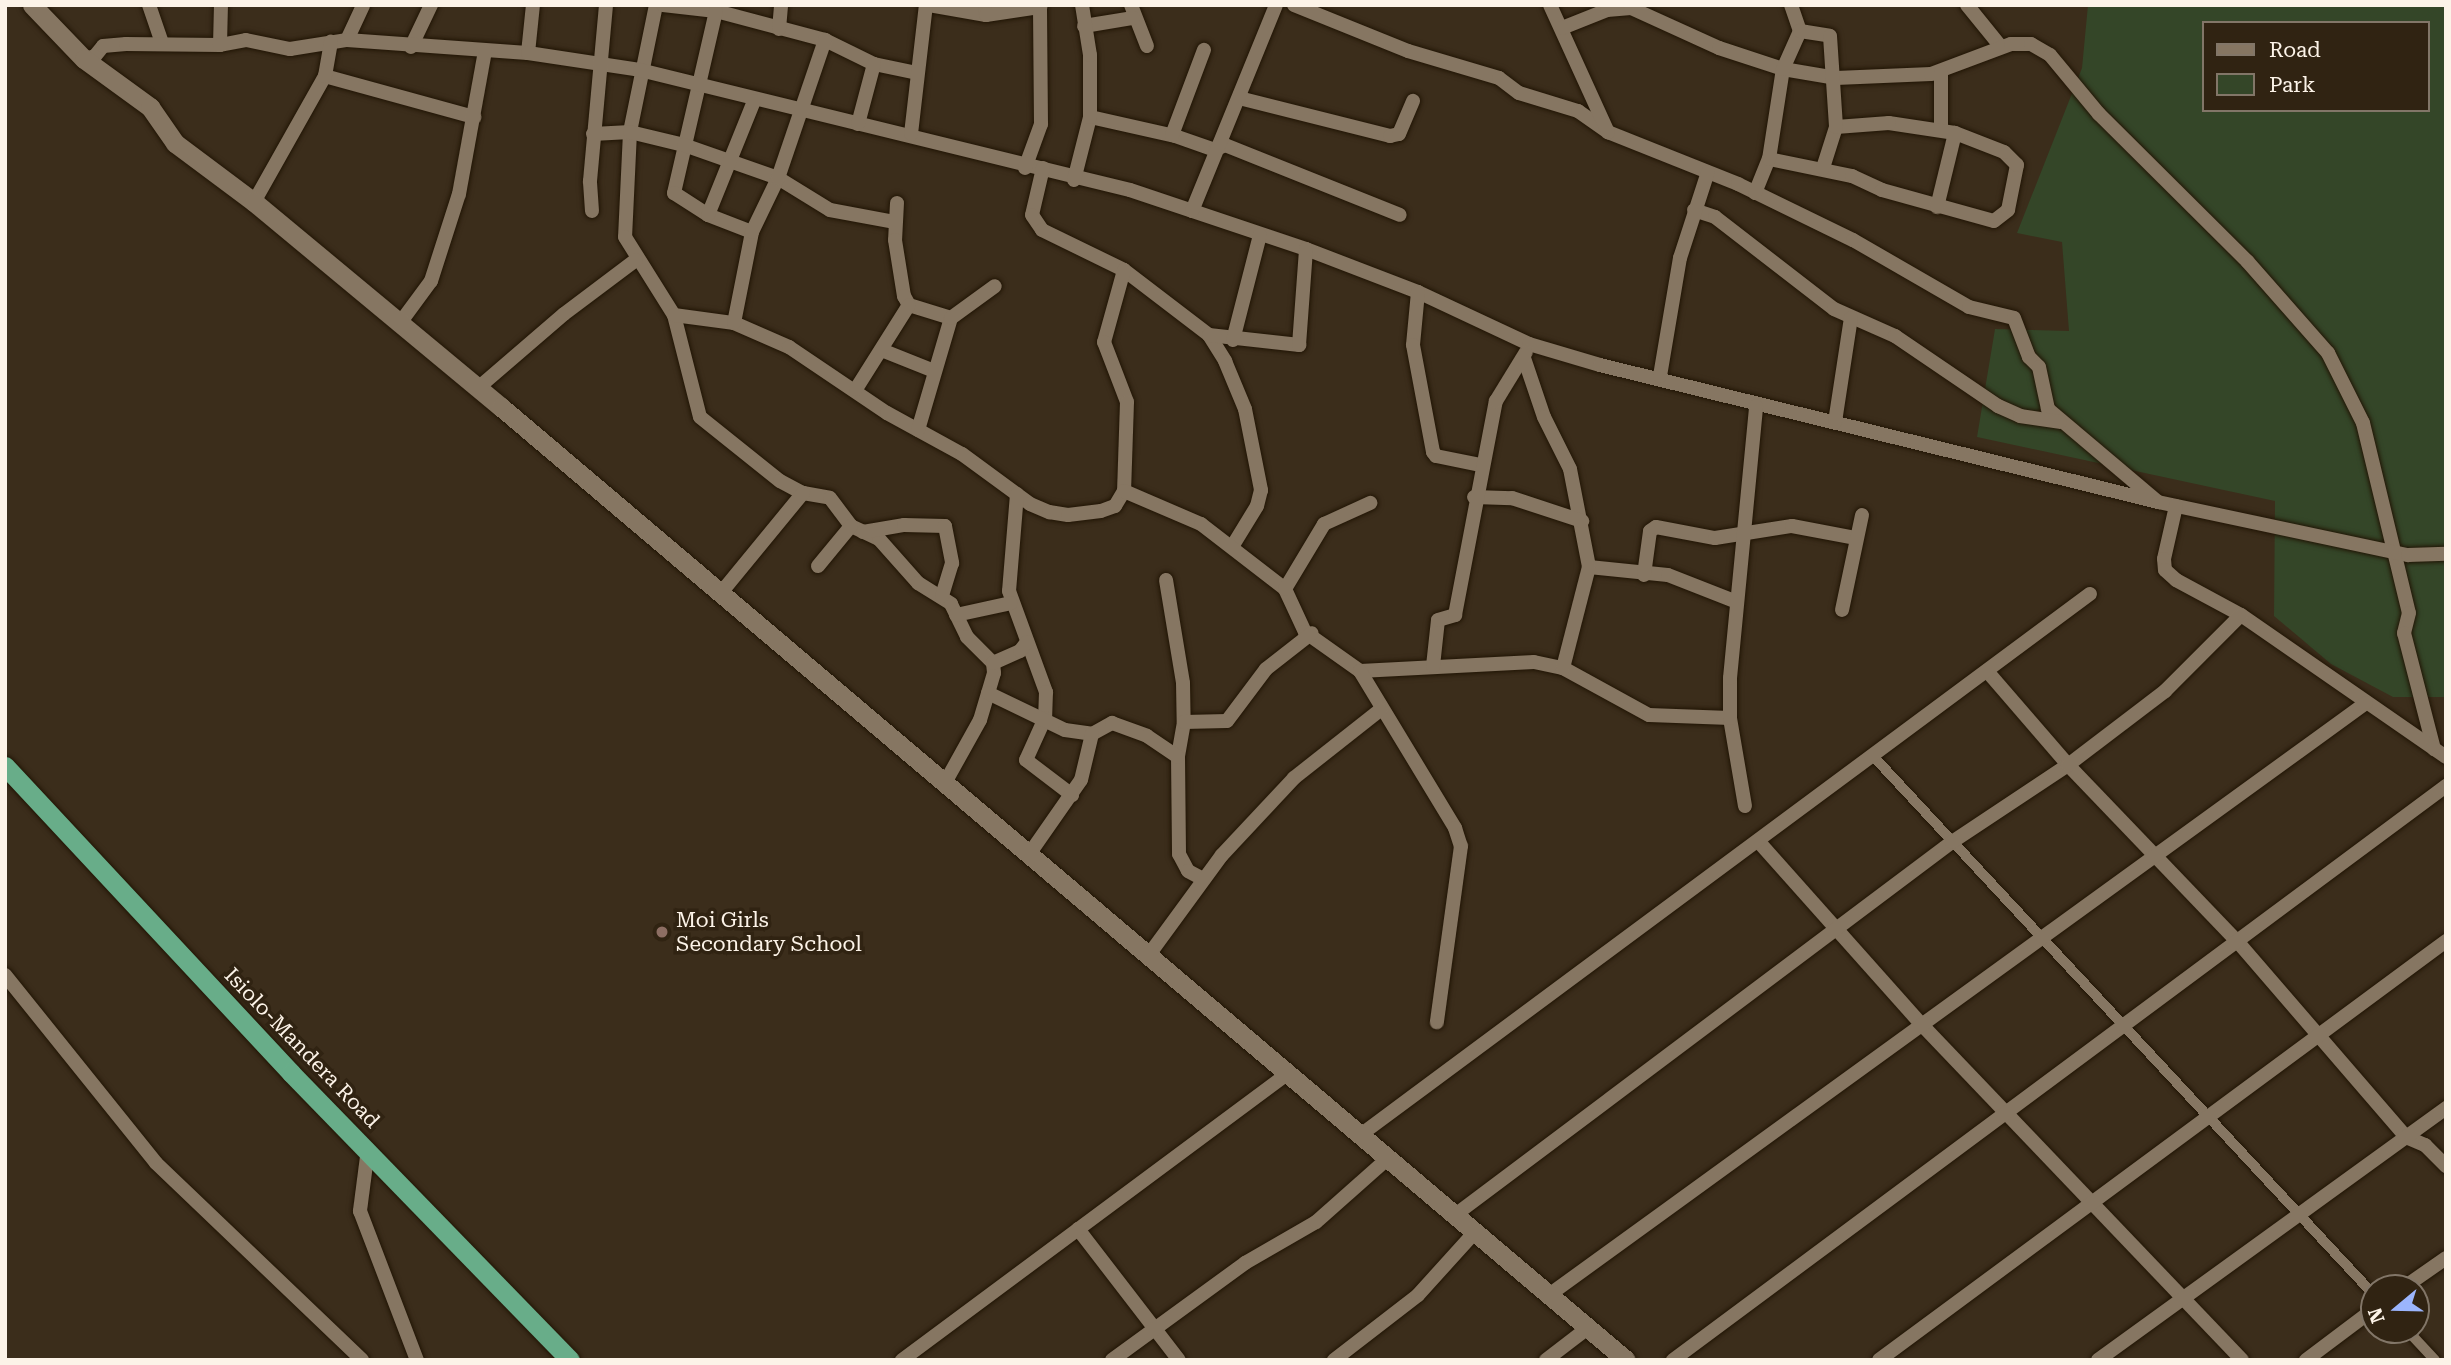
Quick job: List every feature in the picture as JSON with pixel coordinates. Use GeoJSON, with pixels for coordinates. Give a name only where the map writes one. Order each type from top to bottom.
{"type":"FeatureCollection","features":[{"type":"Feature","properties":{"kind":"highway","name":"Isiolo-Mandera Road"},"geometry":{"type":"LineString","coordinates":[[5,766],[291,1073],[368,1149],[570,1360]]}},
{"type":"Feature","properties":{"kind":"main road"},"geometry":{"type":"LineString","coordinates":[[32,5],[84,59],[150,107],[175,143],[254,202],[478,388],[720,594],[946,781],[1286,1075],[1626,1360]]}},
{"type":"Feature","properties":{"kind":"street"},"geometry":{"type":"LineString","coordinates":[[149,5],[162,43]]}},
{"type":"Feature","properties":{"kind":"street"},"geometry":{"type":"LineString","coordinates":[[220,45],[221,5]]}},
{"type":"Feature","properties":{"kind":"street"},"geometry":{"type":"LineString","coordinates":[[347,40],[363,5]]}},
{"type":"Feature","properties":{"kind":"street"},"geometry":{"type":"LineString","coordinates":[[411,47],[431,5]]}},
{"type":"Feature","properties":{"kind":"street"},"geometry":{"type":"LineString","coordinates":[[528,53],[533,5]]}},
{"type":"Feature","properties":{"kind":"street"},"geometry":{"type":"LineString","coordinates":[[592,211],[593,134],[602,66],[606,5]]}},
{"type":"Feature","properties":{"kind":"street"},"geometry":{"type":"LineString","coordinates":[[656,5],[640,70],[630,132],[625,237],[636,260],[674,315],[701,418],[768,472],[803,493],[830,498],[857,529],[887,547],[918,583],[942,596],[967,637],[993,663]]}},
{"type":"Feature","properties":{"kind":"street"},"geometry":{"type":"LineString","coordinates":[[663,5],[716,11],[825,40],[874,64],[917,73]]}},
{"type":"Feature","properties":{"kind":"street"},"geometry":{"type":"LineString","coordinates":[[779,29],[781,5]]}},
{"type":"Feature","properties":{"kind":"street"},"geometry":{"type":"LineString","coordinates":[[911,134],[927,5],[986,10],[1040,6],[1041,124],[1025,168]]}},
{"type":"Feature","properties":{"kind":"street"},"geometry":{"type":"LineString","coordinates":[[1074,180],[1090,117],[1090,55],[1082,5]]}},
{"type":"Feature","properties":{"kind":"street"},"geometry":{"type":"LineString","coordinates":[[1192,211],[1276,5]]}},
{"type":"Feature","properties":{"kind":"street"},"geometry":{"type":"LineString","coordinates":[[1294,5],[1408,51],[1499,78],[1519,93],[1578,111],[1608,132],[1755,193],[1883,256],[1969,307],[2014,318],[2029,357],[2039,367],[2048,409],[2060,422],[2128,472],[2158,502]]}},
{"type":"Feature","properties":{"kind":"street"},"geometry":{"type":"LineString","coordinates":[[1550,5],[1554,21],[1562,28],[1608,132]]}},
{"type":"Feature","properties":{"kind":"street"},"geometry":{"type":"LineString","coordinates":[[1755,193],[1769,159],[1783,69],[1800,31],[1791,5]]}},
{"type":"Feature","properties":{"kind":"street"},"geometry":{"type":"LineString","coordinates":[[1967,5],[2001,47]]}},
{"type":"Feature","properties":{"kind":"street"},"geometry":{"type":"LineString","coordinates":[[1562,28],[1607,10],[1631,8],[1719,48],[1783,69],[1836,78],[1884,79],[1941,72],[2001,47],[2031,44],[2050,55],[2099,114],[2247,261],[2328,353],[2363,423],[2409,613],[2404,633],[2440,753]]}},
{"type":"Feature","properties":{"kind":"street"},"geometry":{"type":"LineString","coordinates":[[716,11],[674,194],[708,215],[752,232]]}},
{"type":"Feature","properties":{"kind":"street"},"geometry":{"type":"LineString","coordinates":[[1084,26],[1132,12],[1147,46]]}},
{"type":"Feature","properties":{"kind":"street"},"geometry":{"type":"LineString","coordinates":[[1800,31],[1830,36],[1836,78],[1836,127],[1823,168]]}},
{"type":"Feature","properties":{"kind":"street"},"geometry":{"type":"LineString","coordinates":[[84,59],[95,56],[103,46],[162,43],[220,45],[246,40],[290,49],[347,40],[411,47],[528,53],[640,70],[754,101],[911,134],[1025,168],[1043,168],[1074,180],[1130,190],[1307,249],[1418,292],[1526,351],[1660,376],[1756,406],[1835,422],[2176,506],[2394,551],[2446,554]]}},
{"type":"Feature","properties":{"kind":"street"},"geometry":{"type":"LineString","coordinates":[[734,323],[752,232],[778,178],[825,40]]}},
{"type":"Feature","properties":{"kind":"street"},"geometry":{"type":"LineString","coordinates":[[254,202],[325,76],[331,42]]}},
{"type":"Feature","properties":{"kind":"street"},"geometry":{"type":"LineString","coordinates":[[1172,135],[1204,50]]}},
{"type":"Feature","properties":{"kind":"street"},"geometry":{"type":"LineString","coordinates":[[400,323],[431,281],[467,167],[485,51]]}},
{"type":"Feature","properties":{"kind":"street"},"geometry":{"type":"LineString","coordinates":[[858,124],[874,64]]}},
{"type":"Feature","properties":{"kind":"street"},"geometry":{"type":"LineString","coordinates":[[1937,207],[1948,131],[1941,72]]}},
{"type":"Feature","properties":{"kind":"street"},"geometry":{"type":"LineString","coordinates":[[325,76],[474,117]]}},
{"type":"Feature","properties":{"kind":"street"},"geometry":{"type":"LineString","coordinates":[[1239,97],[1390,136],[1399,134],[1413,101]]}},
{"type":"Feature","properties":{"kind":"street"},"geometry":{"type":"LineString","coordinates":[[708,215],[754,101]]}},
{"type":"Feature","properties":{"kind":"street"},"geometry":{"type":"LineString","coordinates":[[1090,117],[1172,135],[1215,150],[1225,145],[1400,215]]}},
{"type":"Feature","properties":{"kind":"street"},"geometry":{"type":"LineString","coordinates":[[1769,159],[1823,168],[1937,207],[2001,219],[2016,177],[2012,157],[1948,131],[1889,123],[1836,127]]}},
{"type":"Feature","properties":{"kind":"street"},"geometry":{"type":"LineString","coordinates":[[593,134],[630,132],[684,145],[778,178],[830,210],[894,222]]}},
{"type":"Feature","properties":{"kind":"street"},"geometry":{"type":"LineString","coordinates":[[1043,168],[1032,215],[1042,230],[1124,270],[1209,335],[1241,393],[1261,490],[1257,506],[1232,547]]}},
{"type":"Feature","properties":{"kind":"street"},"geometry":{"type":"LineString","coordinates":[[1660,376],[1680,258],[1708,172]]}},
{"type":"Feature","properties":{"kind":"street"},"geometry":{"type":"LineString","coordinates":[[856,389],[884,351],[909,305],[900,282],[894,222],[897,204]]}},
{"type":"Feature","properties":{"kind":"street"},"geometry":{"type":"LineString","coordinates":[[1694,210],[1715,217],[1851,318],[1895,336],[2008,411],[2060,422]]}},
{"type":"Feature","properties":{"kind":"street"},"geometry":{"type":"LineString","coordinates":[[1233,340],[1260,234]]}},
{"type":"Feature","properties":{"kind":"street"},"geometry":{"type":"LineString","coordinates":[[1209,335],[1233,340],[1298,345],[1307,249]]}},
{"type":"Feature","properties":{"kind":"street"},"geometry":{"type":"LineString","coordinates":[[478,388],[564,314],[636,260]]}},
{"type":"Feature","properties":{"kind":"street"},"geometry":{"type":"LineString","coordinates":[[674,315],[734,323],[789,347],[918,430],[962,454],[1030,504],[1068,516],[1115,506],[1124,491],[1127,402],[1122,379],[1105,354],[1104,342],[1124,270]]}},
{"type":"Feature","properties":{"kind":"street"},"geometry":{"type":"LineString","coordinates":[[918,430],[951,318],[995,286]]}},
{"type":"Feature","properties":{"kind":"street"},"geometry":{"type":"LineString","coordinates":[[1418,292],[1413,345],[1433,452],[1436,457],[1481,465]]}},
{"type":"Feature","properties":{"kind":"street"},"geometry":{"type":"LineString","coordinates":[[909,305],[951,318]]}},
{"type":"Feature","properties":{"kind":"street"},"geometry":{"type":"LineString","coordinates":[[1835,422],[1851,318]]}},
{"type":"Feature","properties":{"kind":"street"},"geometry":{"type":"LineString","coordinates":[[884,351],[934,371]]}},
{"type":"Feature","properties":{"kind":"street"},"geometry":{"type":"LineString","coordinates":[[1433,666],[1438,620],[1455,615],[1470,544],[1474,497],[1496,401],[1526,351]]}},
{"type":"Feature","properties":{"kind":"street"},"geometry":{"type":"LineString","coordinates":[[1526,351],[1545,418],[1570,468],[1589,567],[1563,668]]}},
{"type":"Feature","properties":{"kind":"street"},"geometry":{"type":"LineString","coordinates":[[1745,806],[1743,775],[1730,718],[1737,602],[1756,406]]}},
{"type":"Feature","properties":{"kind":"street"},"geometry":{"type":"LineString","coordinates":[[1124,491],[1201,524],[1285,589],[1305,632],[1312,633],[1360,671],[1380,710],[1455,828],[1461,846],[1437,1022]]}},
{"type":"Feature","properties":{"kind":"street"},"geometry":{"type":"LineString","coordinates":[[720,594],[803,493]]}},
{"type":"Feature","properties":{"kind":"street"},"geometry":{"type":"LineString","coordinates":[[1017,494],[1008,572],[1011,603],[1046,692],[1045,718],[1026,760],[1072,795]]}},
{"type":"Feature","properties":{"kind":"street"},"geometry":{"type":"LineString","coordinates":[[1474,497],[1512,498],[1581,521]]}},
{"type":"Feature","properties":{"kind":"street"},"geometry":{"type":"LineString","coordinates":[[1285,589],[1324,524],[1370,503]]}},
{"type":"Feature","properties":{"kind":"street"},"geometry":{"type":"LineString","coordinates":[[2176,506],[2165,570],[2180,583],[2241,615],[2440,753]]}},
{"type":"Feature","properties":{"kind":"street"},"geometry":{"type":"LineString","coordinates":[[1842,610],[1855,538],[1862,515]]}},
{"type":"Feature","properties":{"kind":"street"},"geometry":{"type":"LineString","coordinates":[[818,566],[857,529],[904,525],[945,526],[951,563],[942,596]]}},
{"type":"Feature","properties":{"kind":"street"},"geometry":{"type":"LineString","coordinates":[[1643,576],[1650,531],[1657,527],[1715,538],[1792,526],[1855,538]]}},
{"type":"Feature","properties":{"kind":"street"},"geometry":{"type":"LineString","coordinates":[[1589,567],[1643,576],[1668,575],[1737,602]]}},
{"type":"Feature","properties":{"kind":"street"},"geometry":{"type":"LineString","coordinates":[[1166,580],[1181,658],[1184,722],[1178,757],[1179,854],[1188,871],[1203,879]]}},
{"type":"Feature","properties":{"kind":"street"},"geometry":{"type":"LineString","coordinates":[[1359,1136],[2090,594]]}},
{"type":"Feature","properties":{"kind":"street"},"geometry":{"type":"LineString","coordinates":[[956,615],[1011,603]]}},
{"type":"Feature","properties":{"kind":"street"},"geometry":{"type":"LineString","coordinates":[[1455,1216],[1952,842],[2068,765],[2165,691],[2241,615]]}},
{"type":"Feature","properties":{"kind":"street"},"geometry":{"type":"LineString","coordinates":[[1184,722],[1227,721],[1266,669],[1312,633]]}},
{"type":"Feature","properties":{"kind":"street"},"geometry":{"type":"LineString","coordinates":[[993,663],[1020,651],[1027,642]]}},
{"type":"Feature","properties":{"kind":"street"},"geometry":{"type":"LineString","coordinates":[[1360,671],[1518,661],[1563,668],[1649,715],[1730,718]]}},
{"type":"Feature","properties":{"kind":"street"},"geometry":{"type":"LineString","coordinates":[[946,781],[980,720],[993,663]]}},
{"type":"Feature","properties":{"kind":"street"},"geometry":{"type":"LineString","coordinates":[[1987,671],[2068,765],[2157,855],[2236,941],[2406,1137],[2425,1144],[2446,1166]]}},
{"type":"Feature","properties":{"kind":"street"},"geometry":{"type":"LineString","coordinates":[[988,693],[1045,718],[1065,730],[1092,734],[1112,723],[1147,736],[1178,757]]}},
{"type":"Feature","properties":{"kind":"street"},"geometry":{"type":"LineString","coordinates":[[1549,1295],[2366,703]]}},
{"type":"Feature","properties":{"kind":"street"},"geometry":{"type":"LineString","coordinates":[[1148,956],[1203,879],[1309,764],[1380,710]]}},
{"type":"Feature","properties":{"kind":"street"},"geometry":{"type":"LineString","coordinates":[[1030,853],[1081,780],[1092,734]]}},
{"type":"Feature","properties":{"kind":"street"},"geometry":{"type":"LineString","coordinates":[[1872,756],[2360,1280]]}},
{"type":"Feature","properties":{"kind":"street"},"geometry":{"type":"LineString","coordinates":[[1673,1360],[2446,786]]}},
{"type":"Feature","properties":{"kind":"street"},"geometry":{"type":"LineString","coordinates":[[1758,841],[1922,1025],[2242,1360]]}},
{"type":"Feature","properties":{"kind":"street"},"geometry":{"type":"LineString","coordinates":[[1879,1360],[2446,941]]}},
{"type":"Feature","properties":{"kind":"street"},"geometry":{"type":"LineString","coordinates":[[5,975],[156,1163],[362,1360]]}},
{"type":"Feature","properties":{"kind":"street"},"geometry":{"type":"LineString","coordinates":[[902,1360],[1286,1075]]}},
{"type":"Feature","properties":{"kind":"street"},"geometry":{"type":"LineString","coordinates":[[2098,1360],[2446,1108]]}},
{"type":"Feature","properties":{"kind":"street"},"geometry":{"type":"LineString","coordinates":[[368,1149],[360,1211],[417,1360]]}},
{"type":"Feature","properties":{"kind":"street"},"geometry":{"type":"LineString","coordinates":[[1112,1360],[1245,1263],[1316,1222],[1386,1160]]}},
{"type":"Feature","properties":{"kind":"street"},"geometry":{"type":"LineString","coordinates":[[1078,1229],[1179,1360]]}},
{"type":"Feature","properties":{"kind":"street"},"geometry":{"type":"LineString","coordinates":[[1334,1360],[1418,1295],[1475,1232]]}},
{"type":"Feature","properties":{"kind":"street"},"geometry":{"type":"LineString","coordinates":[[2423,1274],[2446,1258]]}},
{"type":"Feature","properties":{"kind":"street"},"geometry":{"type":"LineString","coordinates":[[2306,1360],[2360,1320]]}},
{"type":"Feature","properties":{"kind":"street"},"geometry":{"type":"LineString","coordinates":[[1546,1360],[1589,1327]]}},
{"type":"Feature","properties":{"kind":"street"},"geometry":{"type":"LineString","coordinates":[[2420,1344],[2435,1360]]}},
{"type":"Feature","properties":{"kind":"green space"},"geometry":{"type":"Polygon","coordinates":[[[2088,5],[2446,5],[2446,697],[2393,697],[2331,664],[2274,616],[2275,501],[1977,437],[1995,329],[2069,331],[2062,242],[2017,233],[2082,68],[2088,5]]]}},
{"type":"Feature","properties":{"kind":"place","name":"Moi Girls Secondary School"},"geometry":{"type":"Point","coordinates":[662,932]}}]}
